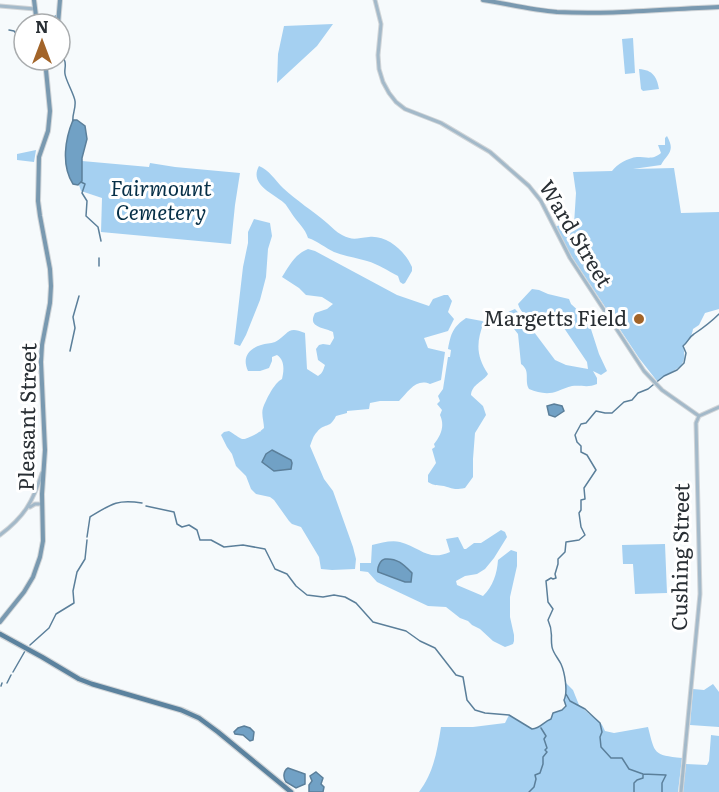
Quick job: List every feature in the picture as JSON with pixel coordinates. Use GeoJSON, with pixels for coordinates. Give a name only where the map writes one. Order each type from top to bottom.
{"type":"FeatureCollection","features":[{"type":"Feature","properties":{"kind":"main road"},"geometry":{"type":"LineString","coordinates":[[34,0],[35,12]]}},
{"type":"Feature","properties":{"kind":"main road"},"geometry":{"type":"LineString","coordinates":[[483,0],[565,12],[719,7]]}},
{"type":"Feature","properties":{"kind":"main road","name":"Pleasant Street"},"geometry":{"type":"LineString","coordinates":[[0,622],[26,588],[37,567],[43,541],[42,502],[45,466],[41,362],[51,286],[50,268],[39,212],[38,174],[39,154],[48,130],[50,111],[46,72]]}},
{"type":"Feature","properties":{"kind":"main road"},"geometry":{"type":"LineString","coordinates":[[0,634],[79,679],[108,690],[181,710],[199,718],[291,792]]}},
{"type":"Feature","properties":{"kind":"street","name":"Ward Street"},"geometry":{"type":"LineString","coordinates":[[375,0],[381,24],[379,69],[388,93],[405,109],[441,123],[490,152],[529,186],[541,201],[570,258],[637,361],[669,396],[699,416]]}},
{"type":"Feature","properties":{"kind":"street"},"geometry":{"type":"LineString","coordinates":[[0,6],[34,9]]}},
{"type":"Feature","properties":{"kind":"street"},"geometry":{"type":"LineString","coordinates":[[699,416],[719,407]]}},
{"type":"Feature","properties":{"kind":"street","name":"Cushing Street"},"geometry":{"type":"LineString","coordinates":[[681,792],[700,594],[696,423],[699,416]]}},
{"type":"Feature","properties":{"kind":"street"},"geometry":{"type":"LineString","coordinates":[[28,508],[45,466]]}},
{"type":"Feature","properties":{"kind":"street"},"geometry":{"type":"LineString","coordinates":[[30,503],[37,500],[42,502]]}},
{"type":"Feature","properties":{"kind":"street"},"geometry":{"type":"LineString","coordinates":[[0,535],[13,525],[28,508],[42,502]]}},
{"type":"Feature","properties":{"kind":"green space"},"geometry":{"type":"Polygon","coordinates":[[[333,24],[317,46],[277,83],[278,54],[284,26],[333,24]]]}},
{"type":"Feature","properties":{"kind":"green space"},"geometry":{"type":"Polygon","coordinates":[[[633,38],[635,73],[625,74],[622,39],[633,38]]]}},
{"type":"Feature","properties":{"kind":"green space"},"geometry":{"type":"Polygon","coordinates":[[[639,69],[654,75],[659,89],[643,91],[641,89],[639,69]]]}},
{"type":"Feature","properties":{"kind":"green space"},"geometry":{"type":"Polygon","coordinates":[[[667,136],[671,149],[661,165],[633,169],[674,168],[681,213],[719,212],[719,309],[705,313],[699,325],[693,329],[690,338],[683,346],[682,365],[657,381],[639,358],[566,248],[556,226],[574,224],[576,193],[573,172],[612,171],[630,159],[655,157],[661,153],[658,145],[665,145],[667,136]]]}},
{"type":"Feature","properties":{"kind":"green space"},"geometry":{"type":"Polygon","coordinates":[[[36,150],[34,162],[17,160],[17,154],[36,150]]]}},
{"type":"Feature","properties":{"kind":"green space","name":"Fairmount Cemetery"},"geometry":{"type":"Polygon","coordinates":[[[82,161],[149,167],[150,163],[240,173],[231,244],[101,232],[102,198],[81,191],[79,185],[82,181],[82,161]]]}},
{"type":"Feature","properties":{"kind":"green space"},"geometry":{"type":"Polygon","coordinates":[[[259,166],[288,193],[340,234],[352,239],[376,237],[395,245],[412,267],[405,283],[400,282],[398,276],[375,264],[334,252],[308,238],[286,205],[259,183],[257,172],[259,166]]]}},
{"type":"Feature","properties":{"kind":"green space"},"geometry":{"type":"Polygon","coordinates":[[[254,219],[270,223],[272,236],[260,300],[240,346],[234,344],[248,232],[254,219]]]}},
{"type":"Feature","properties":{"kind":"green space"},"geometry":{"type":"Polygon","coordinates":[[[308,249],[397,295],[429,306],[433,299],[444,295],[448,295],[452,301],[448,312],[454,319],[448,331],[424,338],[428,348],[445,352],[441,380],[430,384],[416,384],[399,401],[370,403],[369,409],[347,411],[347,413],[336,416],[329,425],[322,427],[310,446],[324,479],[333,491],[353,547],[356,559],[355,569],[321,569],[319,557],[301,527],[289,521],[274,500],[256,494],[251,489],[246,476],[236,466],[221,435],[229,431],[244,439],[264,428],[263,408],[273,388],[282,379],[283,366],[277,355],[272,357],[269,368],[248,371],[246,358],[253,349],[275,342],[291,330],[299,331],[305,333],[307,369],[318,376],[323,371],[325,365],[318,360],[316,349],[319,345],[330,345],[334,338],[333,332],[315,324],[313,318],[315,313],[333,304],[322,297],[306,295],[282,277],[296,257],[308,249]]]}},
{"type":"Feature","properties":{"kind":"green space"},"geometry":{"type":"Polygon","coordinates":[[[532,289],[569,299],[582,314],[590,326],[607,371],[601,375],[593,371],[597,384],[572,386],[551,393],[529,389],[527,373],[521,364],[518,334],[507,320],[506,313],[515,309],[555,360],[566,365],[588,369],[587,362],[564,328],[532,318],[521,311],[518,304],[532,289]]]}},
{"type":"Feature","properties":{"kind":"green space"},"geometry":{"type":"Polygon","coordinates":[[[466,318],[484,322],[480,336],[479,355],[488,374],[473,388],[471,395],[483,406],[486,415],[475,433],[473,477],[465,488],[456,489],[428,482],[428,475],[436,463],[432,449],[435,447],[434,444],[442,427],[440,415],[442,410],[437,404],[440,401],[438,396],[443,389],[448,357],[450,357],[451,350],[448,349],[450,339],[458,324],[466,318]]]}},
{"type":"Feature","properties":{"kind":"green space"},"geometry":{"type":"Polygon","coordinates":[[[501,530],[507,537],[485,569],[456,581],[457,585],[483,596],[494,580],[498,560],[511,550],[517,552],[517,566],[510,597],[510,617],[514,641],[513,644],[505,647],[446,607],[428,606],[377,582],[368,572],[360,571],[360,563],[371,563],[372,545],[397,541],[430,555],[442,555],[450,552],[446,539],[458,537],[466,549],[474,543],[481,543],[501,530]]]}},
{"type":"Feature","properties":{"kind":"green space"},"geometry":{"type":"Polygon","coordinates":[[[665,544],[667,593],[635,594],[633,564],[623,564],[622,545],[665,544]]]}},
{"type":"Feature","properties":{"kind":"green space"},"geometry":{"type":"Polygon","coordinates":[[[566,683],[573,690],[579,705],[599,721],[605,731],[614,733],[648,727],[657,752],[665,756],[682,758],[678,792],[419,792],[431,769],[441,727],[473,727],[505,723],[509,715],[532,729],[535,728],[551,719],[553,713],[566,707],[564,699],[566,683]]]}},
{"type":"Feature","properties":{"kind":"green space"},"geometry":{"type":"Polygon","coordinates":[[[713,684],[719,692],[719,727],[690,725],[693,689],[704,690],[713,684]]]}},
{"type":"Feature","properties":{"kind":"green space"},"geometry":{"type":"Polygon","coordinates":[[[711,735],[719,736],[719,792],[683,792],[686,764],[707,765],[709,761],[711,735]]]}},
{"type":"Feature","properties":{"kind":"shaded area"},"geometry":{"type":"Polygon","coordinates":[[[73,120],[85,126],[87,139],[82,158],[82,181],[78,185],[73,184],[69,177],[66,160],[68,135],[73,120]]]}},
{"type":"Feature","properties":{"kind":"shaded area"},"geometry":{"type":"Polygon","coordinates":[[[554,404],[562,406],[564,411],[555,417],[549,415],[547,406],[554,404]]]}},
{"type":"Feature","properties":{"kind":"shaded area"},"geometry":{"type":"Polygon","coordinates":[[[272,450],[291,460],[291,469],[274,471],[262,462],[266,454],[272,450]]]}},
{"type":"Feature","properties":{"kind":"shaded area"},"geometry":{"type":"Polygon","coordinates":[[[385,559],[397,561],[406,567],[412,573],[411,582],[378,572],[379,564],[385,559]]]}},
{"type":"Feature","properties":{"kind":"shaded area"},"geometry":{"type":"Polygon","coordinates":[[[244,726],[254,732],[253,740],[250,741],[243,735],[235,734],[238,728],[244,726]]]}},
{"type":"Feature","properties":{"kind":"shaded area"},"geometry":{"type":"Polygon","coordinates":[[[288,768],[305,774],[305,784],[296,788],[286,782],[284,775],[288,768]]]}},
{"type":"Feature","properties":{"kind":"shaded area"},"geometry":{"type":"Polygon","coordinates":[[[316,772],[323,778],[321,784],[324,787],[323,792],[309,792],[309,785],[312,781],[310,776],[316,772]]]}},
{"type":"Feature","properties":{"kind":"waterway"},"geometry":{"type":"LineString","coordinates":[[65,72],[75,101],[73,121]]}},
{"type":"Feature","properties":{"kind":"waterway"},"geometry":{"type":"LineString","coordinates":[[81,182],[85,184],[82,193],[87,201],[86,216],[98,227],[101,241]]}},
{"type":"Feature","properties":{"kind":"waterway"},"geometry":{"type":"LineString","coordinates":[[99,258],[99,266]]}},
{"type":"Feature","properties":{"kind":"waterway"},"geometry":{"type":"LineString","coordinates":[[70,351],[75,328],[73,317],[79,296]]}},
{"type":"Feature","properties":{"kind":"waterway"},"geometry":{"type":"LineString","coordinates":[[146,506],[174,512],[177,524],[182,527],[189,525],[197,530],[200,540],[211,540],[224,547],[243,545],[265,549],[275,569],[287,574],[307,595],[345,597],[356,603],[373,622],[406,631],[435,648],[456,675],[463,677],[467,700],[475,710],[509,715],[532,729],[535,728],[551,719],[553,713],[566,706],[564,672],[552,647],[548,620],[553,609],[548,602],[546,581],[556,578],[558,559],[565,552],[566,542],[579,540],[585,535],[579,513],[581,500],[585,499],[584,488],[596,470],[587,455],[581,452],[581,446],[575,435],[581,424],[586,423],[596,411],[612,413],[624,402],[632,400],[638,393],[677,370],[684,363],[686,353],[683,346],[692,335],[719,314]]}},
{"type":"Feature","properties":{"kind":"waterway"},"geometry":{"type":"LineString","coordinates":[[87,537],[90,517],[120,502],[142,503]]}},
{"type":"Feature","properties":{"kind":"waterway"},"geometry":{"type":"LineString","coordinates":[[30,645],[49,628],[56,614],[74,603],[73,591],[77,572],[85,559],[87,540]]}},
{"type":"Feature","properties":{"kind":"waterway"},"geometry":{"type":"LineString","coordinates":[[13,672],[25,651]]}},
{"type":"Feature","properties":{"kind":"waterway"},"geometry":{"type":"LineString","coordinates":[[7,683],[11,675]]}},
{"type":"Feature","properties":{"kind":"waterway"},"geometry":{"type":"LineString","coordinates":[[566,694],[570,701],[585,709],[600,723],[601,747],[611,758],[622,758],[629,769],[643,774],[666,775],[662,783],[662,792]]}},
{"type":"Feature","properties":{"kind":"waterway"},"geometry":{"type":"LineString","coordinates":[[529,792],[534,787],[535,775],[540,773],[543,757],[547,752],[544,739],[546,736],[541,728]]}},
{"type":"Feature","properties":{"kind":"waterway"},"geometry":{"type":"LineString","coordinates":[[634,792],[634,783],[643,778],[643,775]]}},
{"type":"Feature","properties":{"kind":"place","name":"Margetts Field"},"geometry":{"type":"Point","coordinates":[639,319]}}]}
